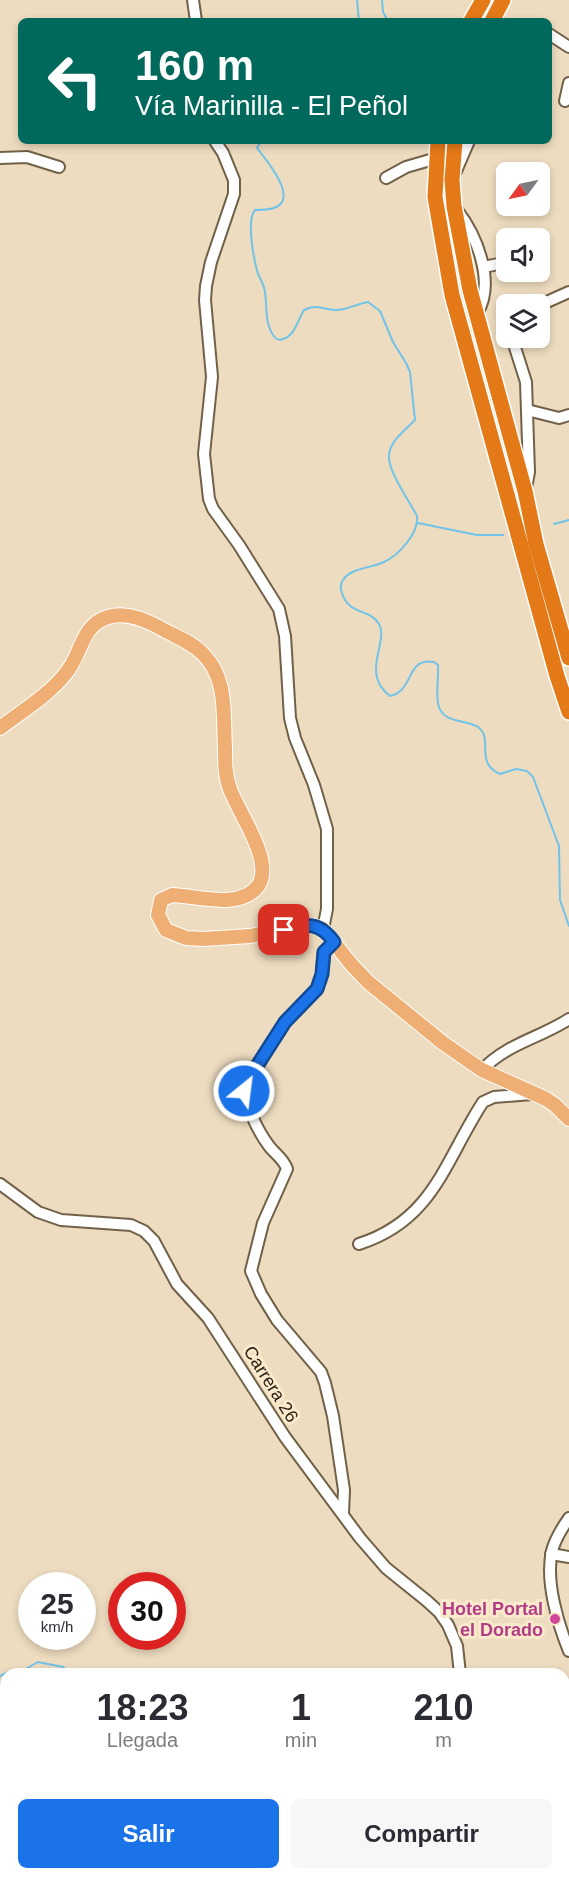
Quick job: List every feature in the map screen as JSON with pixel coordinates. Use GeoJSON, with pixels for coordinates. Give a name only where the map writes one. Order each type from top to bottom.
{"type":"FeatureCollection","features":[{"type":"Feature","properties":{"kind":"highway"},"geometry":{"type":"LineString","coordinates":[[473,18],[483,0]]}},
{"type":"Feature","properties":{"kind":"highway"},"geometry":{"type":"LineString","coordinates":[[494,18],[503,0]]}},
{"type":"Feature","properties":{"kind":"highway"},"geometry":{"type":"LineString","coordinates":[[438,144],[435,197],[452,295],[557,676],[569,712]]}},
{"type":"Feature","properties":{"kind":"highway"},"geometry":{"type":"LineString","coordinates":[[454,144],[452,180],[454,206],[470,290],[478,312],[525,490],[536,544],[569,658]]}},
{"type":"Feature","properties":{"kind":"main road"},"geometry":{"type":"LineString","coordinates":[[0,728],[58,682],[71,667],[84,637],[105,617],[129,615],[185,641],[203,654],[219,680],[223,697],[226,777],[235,803],[260,855],[261,880],[249,894],[226,901],[172,895],[161,900],[158,915],[161,924],[171,934],[203,939],[250,936],[300,926],[314,926],[323,929],[368,982],[442,1043],[482,1070],[555,1105],[569,1119]]}},
{"type":"Feature","properties":{"kind":"street"},"geometry":{"type":"LineString","coordinates":[[193,0],[196,18]]}},
{"type":"Feature","properties":{"kind":"street"},"geometry":{"type":"LineString","coordinates":[[552,36],[569,46]]}},
{"type":"Feature","properties":{"kind":"street"},"geometry":{"type":"LineString","coordinates":[[565,101],[569,83]]}},
{"type":"Feature","properties":{"kind":"street"},"geometry":{"type":"LineString","coordinates":[[217,144],[234,180],[234,194],[210,262],[206,286],[205,300],[212,377],[204,454],[208,499],[279,609],[285,636],[291,718],[295,738],[314,785],[327,830],[327,909],[323,929]]}},
{"type":"Feature","properties":{"kind":"street"},"geometry":{"type":"LineString","coordinates":[[452,180],[468,144]]}},
{"type":"Feature","properties":{"kind":"street"},"geometry":{"type":"LineString","coordinates":[[0,158],[27,157],[59,167]]}},
{"type":"Feature","properties":{"kind":"street"},"geometry":{"type":"LineString","coordinates":[[386,178],[406,167],[437,158]]}},
{"type":"Feature","properties":{"kind":"street"},"geometry":{"type":"LineString","coordinates":[[454,206],[469,226],[484,267],[483,302],[478,312]]}},
{"type":"Feature","properties":{"kind":"street"},"geometry":{"type":"LineString","coordinates":[[484,267],[496,264]]}},
{"type":"Feature","properties":{"kind":"street"},"geometry":{"type":"LineString","coordinates":[[550,301],[569,292]]}},
{"type":"Feature","properties":{"kind":"street"},"geometry":{"type":"LineString","coordinates":[[515,348],[526,382],[529,472],[525,490]]}},
{"type":"Feature","properties":{"kind":"street"},"geometry":{"type":"LineString","coordinates":[[527,410],[559,418],[569,415]]}},
{"type":"Feature","properties":{"kind":"street"},"geometry":{"type":"LineString","coordinates":[[334,942],[324,952],[322,974],[317,989],[285,1022],[246,1083],[244,1091],[245,1098],[266,1140],[285,1163],[287,1169],[287,1174],[263,1223],[250,1267],[252,1276],[277,1320],[321,1372],[333,1416],[344,1490],[343,1513]]}},
{"type":"Feature","properties":{"kind":"street"},"geometry":{"type":"LineString","coordinates":[[482,1070],[494,1057],[507,1049],[569,1019]]}},
{"type":"Feature","properties":{"kind":"street"},"geometry":{"type":"LineString","coordinates":[[359,1244],[388,1233],[407,1218],[434,1190],[483,1102],[494,1097],[535,1094]]}},
{"type":"Feature","properties":{"kind":"street","name":"Carrera 26"},"geometry":{"type":"LineString","coordinates":[[0,1184],[38,1212],[61,1220],[131,1225],[144,1231],[154,1241],[177,1284],[214,1326],[285,1437],[360,1538],[386,1568],[428,1600],[439,1612],[448,1625],[457,1646],[459,1668]]}},
{"type":"Feature","properties":{"kind":"street"},"geometry":{"type":"LineString","coordinates":[[569,1518],[551,1554],[556,1613],[569,1652]]}},
{"type":"Feature","properties":{"kind":"street"},"geometry":{"type":"LineString","coordinates":[[551,1554],[569,1557]]}},
{"type":"Feature","properties":{"kind":"waterway"},"geometry":{"type":"LineString","coordinates":[[357,0],[359,18]]}},
{"type":"Feature","properties":{"kind":"waterway"},"geometry":{"type":"LineString","coordinates":[[382,0],[383,12],[386,18]]}},
{"type":"Feature","properties":{"kind":"waterway"},"geometry":{"type":"LineString","coordinates":[[259,144],[257,148],[279,179],[284,197],[281,203],[274,208],[255,210],[251,223],[255,260],[265,289],[267,319],[273,335],[279,340],[287,337],[293,331],[304,310],[308,308],[338,310],[368,302],[380,311],[393,342],[410,372],[415,420],[395,440],[390,450],[389,461],[395,477],[417,516],[417,523],[407,543],[390,559],[346,576],[341,585],[342,593],[349,605],[375,619],[379,624],[381,640],[377,658],[377,678],[381,687],[390,696],[397,694],[403,688],[416,667],[426,662],[434,662],[438,665],[437,698],[442,712],[451,719],[478,727],[485,737],[486,757],[492,769],[500,774],[516,769],[527,771],[533,777],[559,846],[560,900],[569,926]]}},
{"type":"Feature","properties":{"kind":"waterway"},"geometry":{"type":"LineString","coordinates":[[554,524],[569,520]]}},
{"type":"Feature","properties":{"kind":"waterway"},"geometry":{"type":"LineString","coordinates":[[418,523],[477,535],[503,535]]}},
{"type":"Feature","properties":{"kind":"waterway"},"geometry":{"type":"LineString","coordinates":[[28,1668],[38,1662],[64,1668]]}},
{"type":"Feature","properties":{"kind":"place","name":"Hotel Portal el Dorado"},"geometry":{"type":"Point","coordinates":[555,1619]}},
{"type":"Feature","properties":{"kind":"route"},"geometry":{"type":"LineString","coordinates":[[244,1091],[246,1083],[285,1022],[314,994],[322,974],[324,952],[334,942],[323,929],[314,926],[300,926],[284,930]]}}]}
